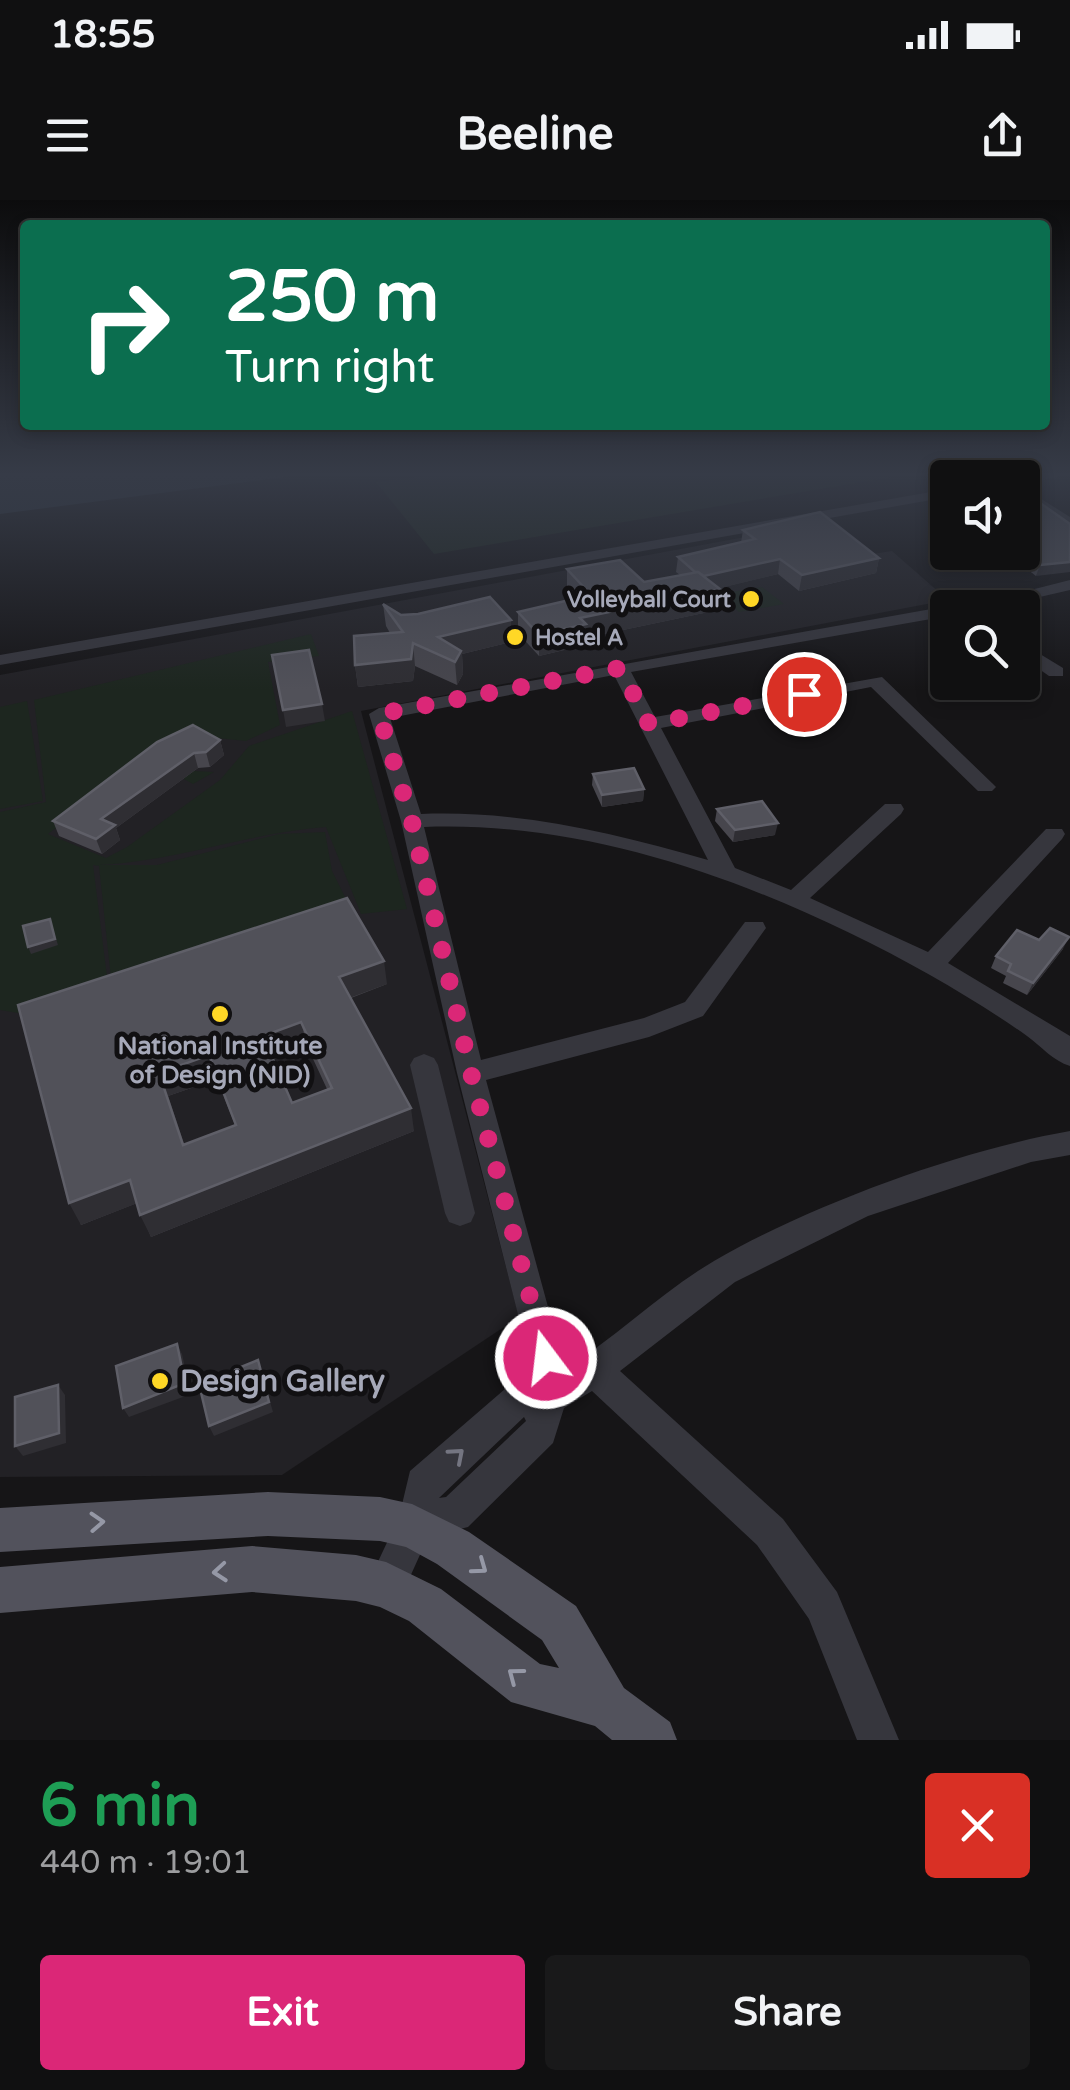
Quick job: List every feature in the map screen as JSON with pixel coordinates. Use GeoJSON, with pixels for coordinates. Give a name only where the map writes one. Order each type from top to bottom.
{"type":"FeatureCollection","features":[{"type":"Feature","properties":{"kind":"main road"},"geometry":{"type":"LineString","coordinates":[[0,1530],[268,1514],[414,1523],[559,1624],[607,1705],[652,1740]]}},
{"type":"Feature","properties":{"kind":"main road"},"geometry":{"type":"LineString","coordinates":[[0,1590],[252,1569],[386,1585],[425,1605],[528,1685],[607,1705]]}},
{"type":"Feature","properties":{"kind":"street"},"geometry":{"type":"LineString","coordinates":[[0,660],[609,546]]}},
{"type":"Feature","properties":{"kind":"street"},"geometry":{"type":"LineString","coordinates":[[0,650],[633,546]]}},
{"type":"Feature","properties":{"kind":"street"},"geometry":{"type":"LineString","coordinates":[[1040,592],[1070,585]]}},
{"type":"Feature","properties":{"kind":"street"},"geometry":{"type":"LineString","coordinates":[[386,1585],[414,1523],[455,1514],[541,1430],[552,1396],[412,822],[379,714],[930,614]]}},
{"type":"Feature","properties":{"kind":"street"},"geometry":{"type":"LineString","coordinates":[[1040,661],[1056,672]]}},
{"type":"Feature","properties":{"kind":"street"},"geometry":{"type":"LineString","coordinates":[[620,668],[726,873]]}},
{"type":"Feature","properties":{"kind":"street"},"geometry":{"type":"LineString","coordinates":[[649,724],[876,681],[984,787]]}},
{"type":"Feature","properties":{"kind":"street"},"geometry":{"type":"LineString","coordinates":[[794,900],[894,808]]}},
{"type":"Feature","properties":{"kind":"street"},"geometry":{"type":"LineString","coordinates":[[412,822],[440,819],[514,824],[632,846],[726,873],[846,920],[932,964],[1070,1053]]}},
{"type":"Feature","properties":{"kind":"street"},"geometry":{"type":"LineString","coordinates":[[932,964],[1054,834]]}},
{"type":"Feature","properties":{"kind":"street"},"geometry":{"type":"LineString","coordinates":[[471,1073],[650,1027],[694,1009],[754,928]]}},
{"type":"Feature","properties":{"kind":"street"},"geometry":{"type":"LineString","coordinates":[[424,1065],[460,1213]]}},
{"type":"Feature","properties":{"kind":"street"},"geometry":{"type":"LineString","coordinates":[[552,1396],[594,1370],[724,1272],[859,1206],[1031,1150],[1070,1130]]}},
{"type":"Feature","properties":{"kind":"street"},"geometry":{"type":"LineString","coordinates":[[1031,1150],[1070,1144]]}},
{"type":"Feature","properties":{"kind":"street"},"geometry":{"type":"LineString","coordinates":[[594,1370],[770,1532],[823,1606],[878,1740]]}},
{"type":"Feature","properties":{"kind":"shaded area"},"geometry":{"type":"Polygon","coordinates":[[[427,546],[482,546],[434,554],[427,546]]]}},
{"type":"Feature","properties":{"kind":"shaded area","name":"National Institute of Design (NID)"},"geometry":{"type":"Polygon","coordinates":[[[697,546],[847,546],[859,556],[892,551],[937,590],[930,590],[930,603],[361,711],[519,1317],[282,1475],[0,1477],[0,675],[697,546]]]}},
{"type":"Feature","properties":{"kind":"shaded area","name":"Volleyball Court"},"geometry":{"type":"Polygon","coordinates":[[[762,587],[784,604],[739,612],[718,594],[762,587]]]}},
{"type":"Feature","properties":{"kind":"shaded area"},"geometry":{"type":"Polygon","coordinates":[[[311,634],[319,656],[268,662],[280,725],[246,741],[188,735],[186,766],[194,771],[214,772],[193,784],[173,773],[92,801],[48,834],[106,858],[220,780],[249,746],[352,711],[407,909],[361,914],[326,827],[269,835],[156,858],[100,865],[157,865],[279,834],[325,832],[332,871],[353,913],[112,988],[99,866],[93,865],[108,985],[18,1013],[0,1010],[0,812],[46,802],[34,700],[311,634]]]}},
{"type":"Feature","properties":{"kind":"shaded area"},"geometry":{"type":"Polygon","coordinates":[[[27,701],[43,801],[0,809],[0,707],[27,701]]]}},
{"type":"Feature","properties":{"kind":"building"},"geometry":{"type":"Polygon","coordinates":[[[726,546],[863,546],[879,558],[802,575],[780,559],[704,576],[678,557],[726,546]]]}},
{"type":"Feature","properties":{"kind":"building"},"geometry":{"type":"Polygon","coordinates":[[[1040,546],[1070,546],[1070,562],[1040,565],[1040,546]]]}},
{"type":"Feature","properties":{"kind":"building"},"geometry":{"type":"Polygon","coordinates":[[[620,560],[644,582],[698,572],[720,589],[580,618],[586,624],[539,635],[518,612],[591,595],[567,569],[620,560]]]}},
{"type":"Feature","properties":{"kind":"building"},"geometry":{"type":"Polygon","coordinates":[[[490,597],[511,620],[438,637],[461,651],[455,662],[413,643],[411,659],[355,665],[354,636],[403,632],[383,604],[401,615],[418,614],[490,597]]]}},
{"type":"Feature","properties":{"kind":"building"},"geometry":{"type":"Polygon","coordinates":[[[309,650],[322,704],[283,710],[272,655],[309,650]]]}},
{"type":"Feature","properties":{"kind":"building"},"geometry":{"type":"Polygon","coordinates":[[[193,725],[220,740],[206,752],[194,753],[101,819],[115,825],[96,839],[53,821],[157,742],[193,725]]]}},
{"type":"Feature","properties":{"kind":"building"},"geometry":{"type":"Polygon","coordinates":[[[634,768],[644,789],[602,795],[593,774],[634,768]]]}},
{"type":"Feature","properties":{"kind":"building"},"geometry":{"type":"Polygon","coordinates":[[[762,801],[778,823],[735,830],[717,809],[762,801]]]}},
{"type":"Feature","properties":{"kind":"building","name":"National Institute of Design (NID)"},"geometry":{"type":"Polygon","coordinates":[[[347,898],[384,961],[339,977],[411,1108],[140,1215],[130,1180],[69,1203],[18,1005],[347,898]],[[301,1022],[263,1036],[292,1103],[332,1088],[301,1022]],[[209,1055],[159,1073],[183,1145],[236,1125],[209,1055]]]}},
{"type":"Feature","properties":{"kind":"building"},"geometry":{"type":"Polygon","coordinates":[[[50,919],[55,939],[28,947],[23,926],[50,919]]]}},
{"type":"Feature","properties":{"kind":"building"},"geometry":{"type":"Polygon","coordinates":[[[1050,928],[1069,937],[1033,983],[1008,971],[1011,964],[996,956],[1017,930],[1039,940],[1050,928]]]}},
{"type":"Feature","properties":{"kind":"building","name":"Design Gallery"},"geometry":{"type":"Polygon","coordinates":[[[177,1344],[185,1383],[123,1408],[116,1366],[177,1344]]]}},
{"type":"Feature","properties":{"kind":"building"},"geometry":{"type":"Polygon","coordinates":[[[258,1360],[269,1402],[209,1426],[199,1384],[258,1360]]]}},
{"type":"Feature","properties":{"kind":"building"},"geometry":{"type":"Polygon","coordinates":[[[58,1385],[59,1433],[15,1446],[15,1397],[58,1385]]]}},
{"type":"Feature","properties":{"kind":"place","name":"Volleyball Court"},"geometry":{"type":"Point","coordinates":[751,599]}},
{"type":"Feature","properties":{"kind":"place","name":"Hostel A"},"geometry":{"type":"Point","coordinates":[515,637]}},
{"type":"Feature","properties":{"kind":"place","name":"National Institute of Design (NID)"},"geometry":{"type":"Point","coordinates":[220,1014]}},
{"type":"Feature","properties":{"kind":"place","name":"Design Gallery"},"geometry":{"type":"Point","coordinates":[160,1381]}},
{"type":"Feature","properties":{"kind":"route"},"geometry":{"type":"LineString","coordinates":[[546,1358],[471,1073],[412,822],[379,714],[620,668],[649,724],[804,694]]}}]}
